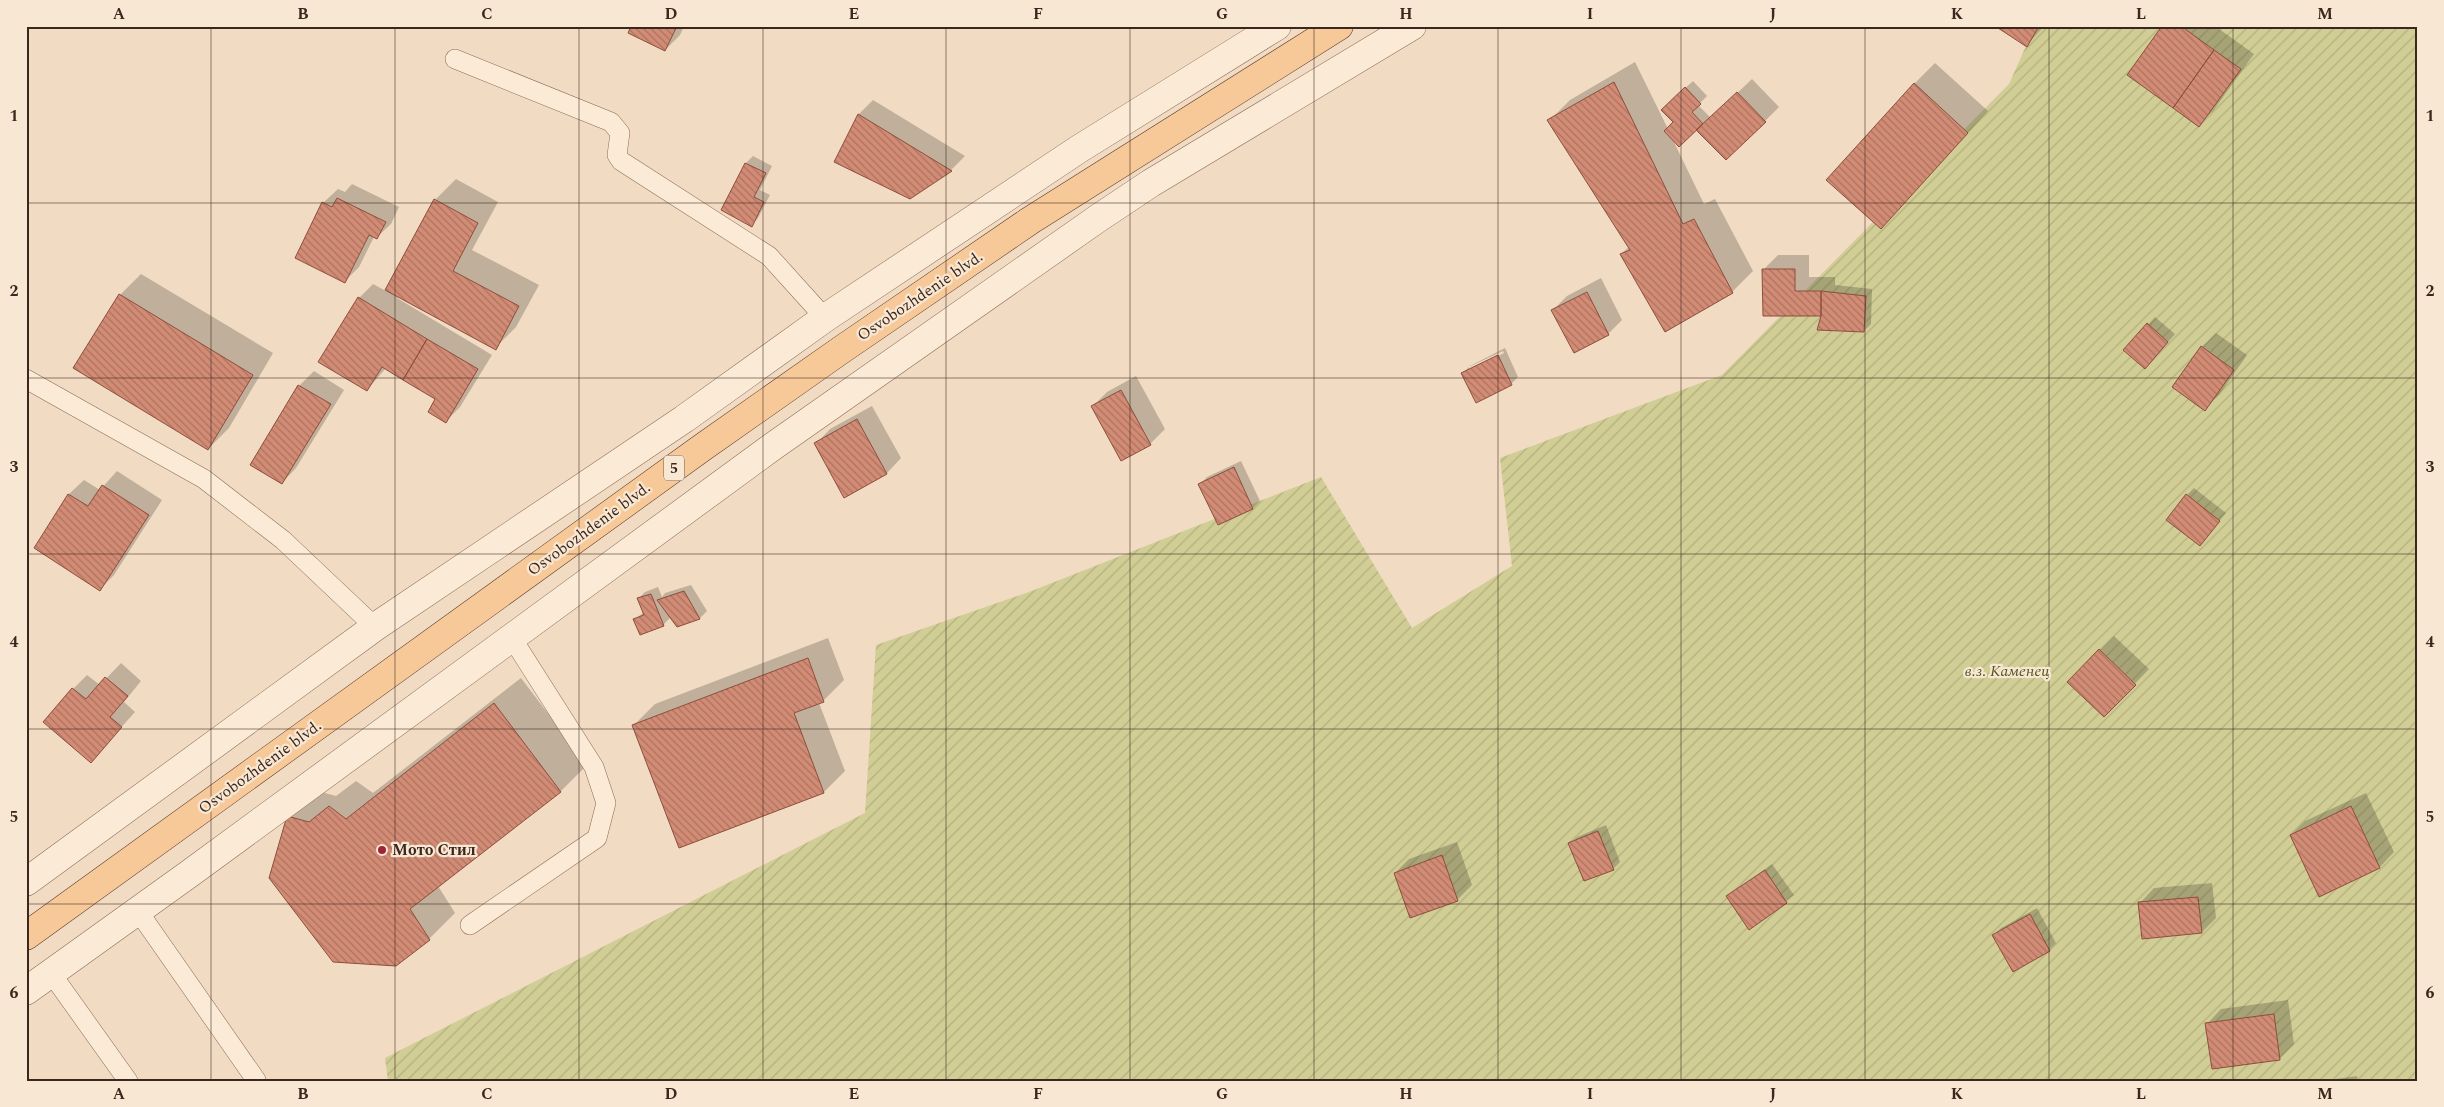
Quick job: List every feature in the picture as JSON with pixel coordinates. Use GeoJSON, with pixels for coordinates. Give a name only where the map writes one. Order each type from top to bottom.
{"type":"FeatureCollection","features":[{"type":"Feature","properties":{"kind":"main road","name":"Osvobozhdenie blvd."},"geometry":{"type":"LineString","coordinates":[[26,936],[695,453],[849,345],[1031,220],[1339,26]]}},
{"type":"Feature","properties":{"kind":"street"},"geometry":{"type":"LineString","coordinates":[[26,882],[375,627],[684,419],[825,318],[1079,149],[1277,26]]}},
{"type":"Feature","properties":{"kind":"street"},"geometry":{"type":"LineString","coordinates":[[26,990],[138,911],[772,447],[1097,220],[1151,183],[1412,26]]}},
{"type":"Feature","properties":{"kind":"lane"},"geometry":{"type":"LineString","coordinates":[[454,59],[611,122],[620,134],[616,148],[617,155],[621,161],[769,256],[825,318]]}},
{"type":"Feature","properties":{"kind":"lane"},"geometry":{"type":"LineString","coordinates":[[26,379],[204,479],[282,540],[375,627]]}},
{"type":"Feature","properties":{"kind":"lane"},"geometry":{"type":"LineString","coordinates":[[470,925],[597,838],[606,803],[594,767],[512,638]]}},
{"type":"Feature","properties":{"kind":"lane"},"geometry":{"type":"LineString","coordinates":[[138,911],[256,1080]]}},
{"type":"Feature","properties":{"kind":"lane"},"geometry":{"type":"LineString","coordinates":[[51,973],[128,1081]]}},
{"type":"Feature","properties":{"kind":"green space","name":"в.з. Каменец"},"geometry":{"type":"Polygon","coordinates":[[[2035,26],[2418,26],[2418,1081],[388,1081],[385,1058],[865,813],[876,645],[1029,592],[1321,477],[1412,628],[1512,566],[1500,458],[1722,375],[2009,84],[2035,26]]]}},
{"type":"Feature","properties":{"kind":"building"},"geometry":{"type":"Polygon","coordinates":[[[631,26],[677,26],[665,51],[628,33],[631,26]]]}},
{"type":"Feature","properties":{"kind":"building"},"geometry":{"type":"Polygon","coordinates":[[[1995,26],[2039,26],[2027,47],[1995,26]]]}},
{"type":"Feature","properties":{"kind":"building"},"geometry":{"type":"Polygon","coordinates":[[[2162,26],[2181,26],[2214,50],[2173,108],[2127,75],[2162,26]]]}},
{"type":"Feature","properties":{"kind":"building"},"geometry":{"type":"Polygon","coordinates":[[[2214,50],[2241,69],[2199,127],[2173,108],[2214,50]]]}},
{"type":"Feature","properties":{"kind":"building"},"geometry":{"type":"Polygon","coordinates":[[[1614,82],[1683,224],[1694,219],[1733,293],[1665,332],[1620,254],[1630,250],[1547,120],[1614,82]]]}},
{"type":"Feature","properties":{"kind":"building"},"geometry":{"type":"Polygon","coordinates":[[[1914,83],[1968,133],[1881,229],[1826,180],[1914,83]]]}},
{"type":"Feature","properties":{"kind":"building"},"geometry":{"type":"Polygon","coordinates":[[[1685,87],[1701,104],[1692,112],[1703,124],[1679,147],[1664,131],[1673,122],[1661,110],[1685,87]]]}},
{"type":"Feature","properties":{"kind":"building"},"geometry":{"type":"Polygon","coordinates":[[[1737,92],[1766,122],[1726,160],[1696,130],[1737,92]]]}},
{"type":"Feature","properties":{"kind":"building"},"geometry":{"type":"Polygon","coordinates":[[[858,114],[952,171],[910,199],[834,162],[858,114]]]}},
{"type":"Feature","properties":{"kind":"building"},"geometry":{"type":"Polygon","coordinates":[[[745,163],[766,173],[754,197],[764,202],[752,227],[721,210],[745,163]]]}},
{"type":"Feature","properties":{"kind":"building"},"geometry":{"type":"Polygon","coordinates":[[[337,198],[386,222],[377,239],[369,235],[345,283],[295,258],[322,202],[332,207],[337,198]]]}},
{"type":"Feature","properties":{"kind":"building"},"geometry":{"type":"Polygon","coordinates":[[[434,199],[478,223],[453,271],[519,306],[496,350],[385,290],[434,199]]]}},
{"type":"Feature","properties":{"kind":"building"},"geometry":{"type":"Polygon","coordinates":[[[1762,269],[1795,269],[1795,291],[1821,291],[1821,316],[1763,316],[1762,269]]]}},
{"type":"Feature","properties":{"kind":"building"},"geometry":{"type":"Polygon","coordinates":[[[1821,291],[1866,296],[1864,332],[1817,330],[1821,316],[1821,291]]]}},
{"type":"Feature","properties":{"kind":"building"},"geometry":{"type":"Polygon","coordinates":[[[1587,292],[1609,335],[1574,353],[1551,310],[1587,292]]]}},
{"type":"Feature","properties":{"kind":"building"},"geometry":{"type":"Polygon","coordinates":[[[119,294],[253,375],[208,450],[73,368],[119,294]]]}},
{"type":"Feature","properties":{"kind":"building"},"geometry":{"type":"Polygon","coordinates":[[[358,297],[427,339],[403,380],[382,367],[367,391],[318,362],[358,297]]]}},
{"type":"Feature","properties":{"kind":"building"},"geometry":{"type":"Polygon","coordinates":[[[2147,323],[2168,342],[2145,369],[2123,350],[2147,323]]]}},
{"type":"Feature","properties":{"kind":"building"},"geometry":{"type":"Polygon","coordinates":[[[427,339],[478,369],[446,423],[428,412],[435,399],[403,380],[427,339]]]}},
{"type":"Feature","properties":{"kind":"building"},"geometry":{"type":"Polygon","coordinates":[[[2201,346],[2234,370],[2205,411],[2172,387],[2201,346]]]}},
{"type":"Feature","properties":{"kind":"building"},"geometry":{"type":"Polygon","coordinates":[[[1498,355],[1512,385],[1476,403],[1461,373],[1498,355]]]}},
{"type":"Feature","properties":{"kind":"building"},"geometry":{"type":"Polygon","coordinates":[[[298,385],[331,404],[282,484],[250,465],[298,385]]]}},
{"type":"Feature","properties":{"kind":"building"},"geometry":{"type":"Polygon","coordinates":[[[1121,390],[1151,445],[1121,461],[1091,406],[1121,390]]]}},
{"type":"Feature","properties":{"kind":"building"},"geometry":{"type":"Polygon","coordinates":[[[857,419],[887,474],[844,498],[814,443],[857,419]]]}},
{"type":"Feature","properties":{"kind":"building"},"geometry":{"type":"Polygon","coordinates":[[[1234,467],[1253,509],[1218,525],[1198,484],[1234,467]]]}},
{"type":"Feature","properties":{"kind":"building"},"geometry":{"type":"Polygon","coordinates":[[[102,485],[149,515],[100,591],[34,548],[68,494],[88,506],[102,485]]]}},
{"type":"Feature","properties":{"kind":"building"},"geometry":{"type":"Polygon","coordinates":[[[2186,494],[2220,521],[2200,546],[2166,520],[2186,494]]]}},
{"type":"Feature","properties":{"kind":"building"},"geometry":{"type":"Polygon","coordinates":[[[684,591],[700,619],[677,627],[657,600],[684,591]]]}},
{"type":"Feature","properties":{"kind":"building"},"geometry":{"type":"Polygon","coordinates":[[[651,594],[664,626],[640,635],[633,619],[644,615],[637,598],[651,594]]]}},
{"type":"Feature","properties":{"kind":"building"},"geometry":{"type":"Polygon","coordinates":[[[2099,649],[2136,685],[2104,717],[2067,682],[2099,649]]]}},
{"type":"Feature","properties":{"kind":"building"},"geometry":{"type":"Polygon","coordinates":[[[808,658],[824,702],[794,713],[824,793],[679,848],[632,725],[808,658]]]}},
{"type":"Feature","properties":{"kind":"building"},"geometry":{"type":"Polygon","coordinates":[[[105,677],[128,696],[110,717],[122,727],[91,763],[43,722],[72,688],[86,699],[105,677]]]}},
{"type":"Feature","properties":{"kind":"building","name":"Мото Стил"},"geometry":{"type":"Polygon","coordinates":[[[494,703],[561,792],[410,909],[430,940],[396,966],[333,962],[269,878],[287,816],[309,822],[329,806],[346,819],[494,703]]]}},
{"type":"Feature","properties":{"kind":"building"},"geometry":{"type":"Polygon","coordinates":[[[2351,806],[2380,868],[2319,897],[2290,835],[2351,806]]]}},
{"type":"Feature","properties":{"kind":"building"},"geometry":{"type":"Polygon","coordinates":[[[1598,831],[1614,870],[1584,881],[1568,843],[1598,831]]]}},
{"type":"Feature","properties":{"kind":"building"},"geometry":{"type":"Polygon","coordinates":[[[1442,855],[1458,901],[1410,918],[1394,873],[1442,855]]]}},
{"type":"Feature","properties":{"kind":"building"},"geometry":{"type":"Polygon","coordinates":[[[1765,870],[1787,903],[1749,930],[1726,896],[1765,870]]]}},
{"type":"Feature","properties":{"kind":"building"},"geometry":{"type":"Polygon","coordinates":[[[2198,897],[2202,933],[2142,939],[2138,902],[2198,897]]]}},
{"type":"Feature","properties":{"kind":"building"},"geometry":{"type":"Polygon","coordinates":[[[2030,914],[2050,951],[2013,972],[1992,935],[2030,914]]]}},
{"type":"Feature","properties":{"kind":"building"},"geometry":{"type":"Polygon","coordinates":[[[2274,1014],[2280,1060],[2212,1069],[2205,1023],[2274,1014]]]}},
{"type":"Feature","properties":{"kind":"place","name":"Мото Стил"},"geometry":{"type":"Point","coordinates":[382,850]}}]}
